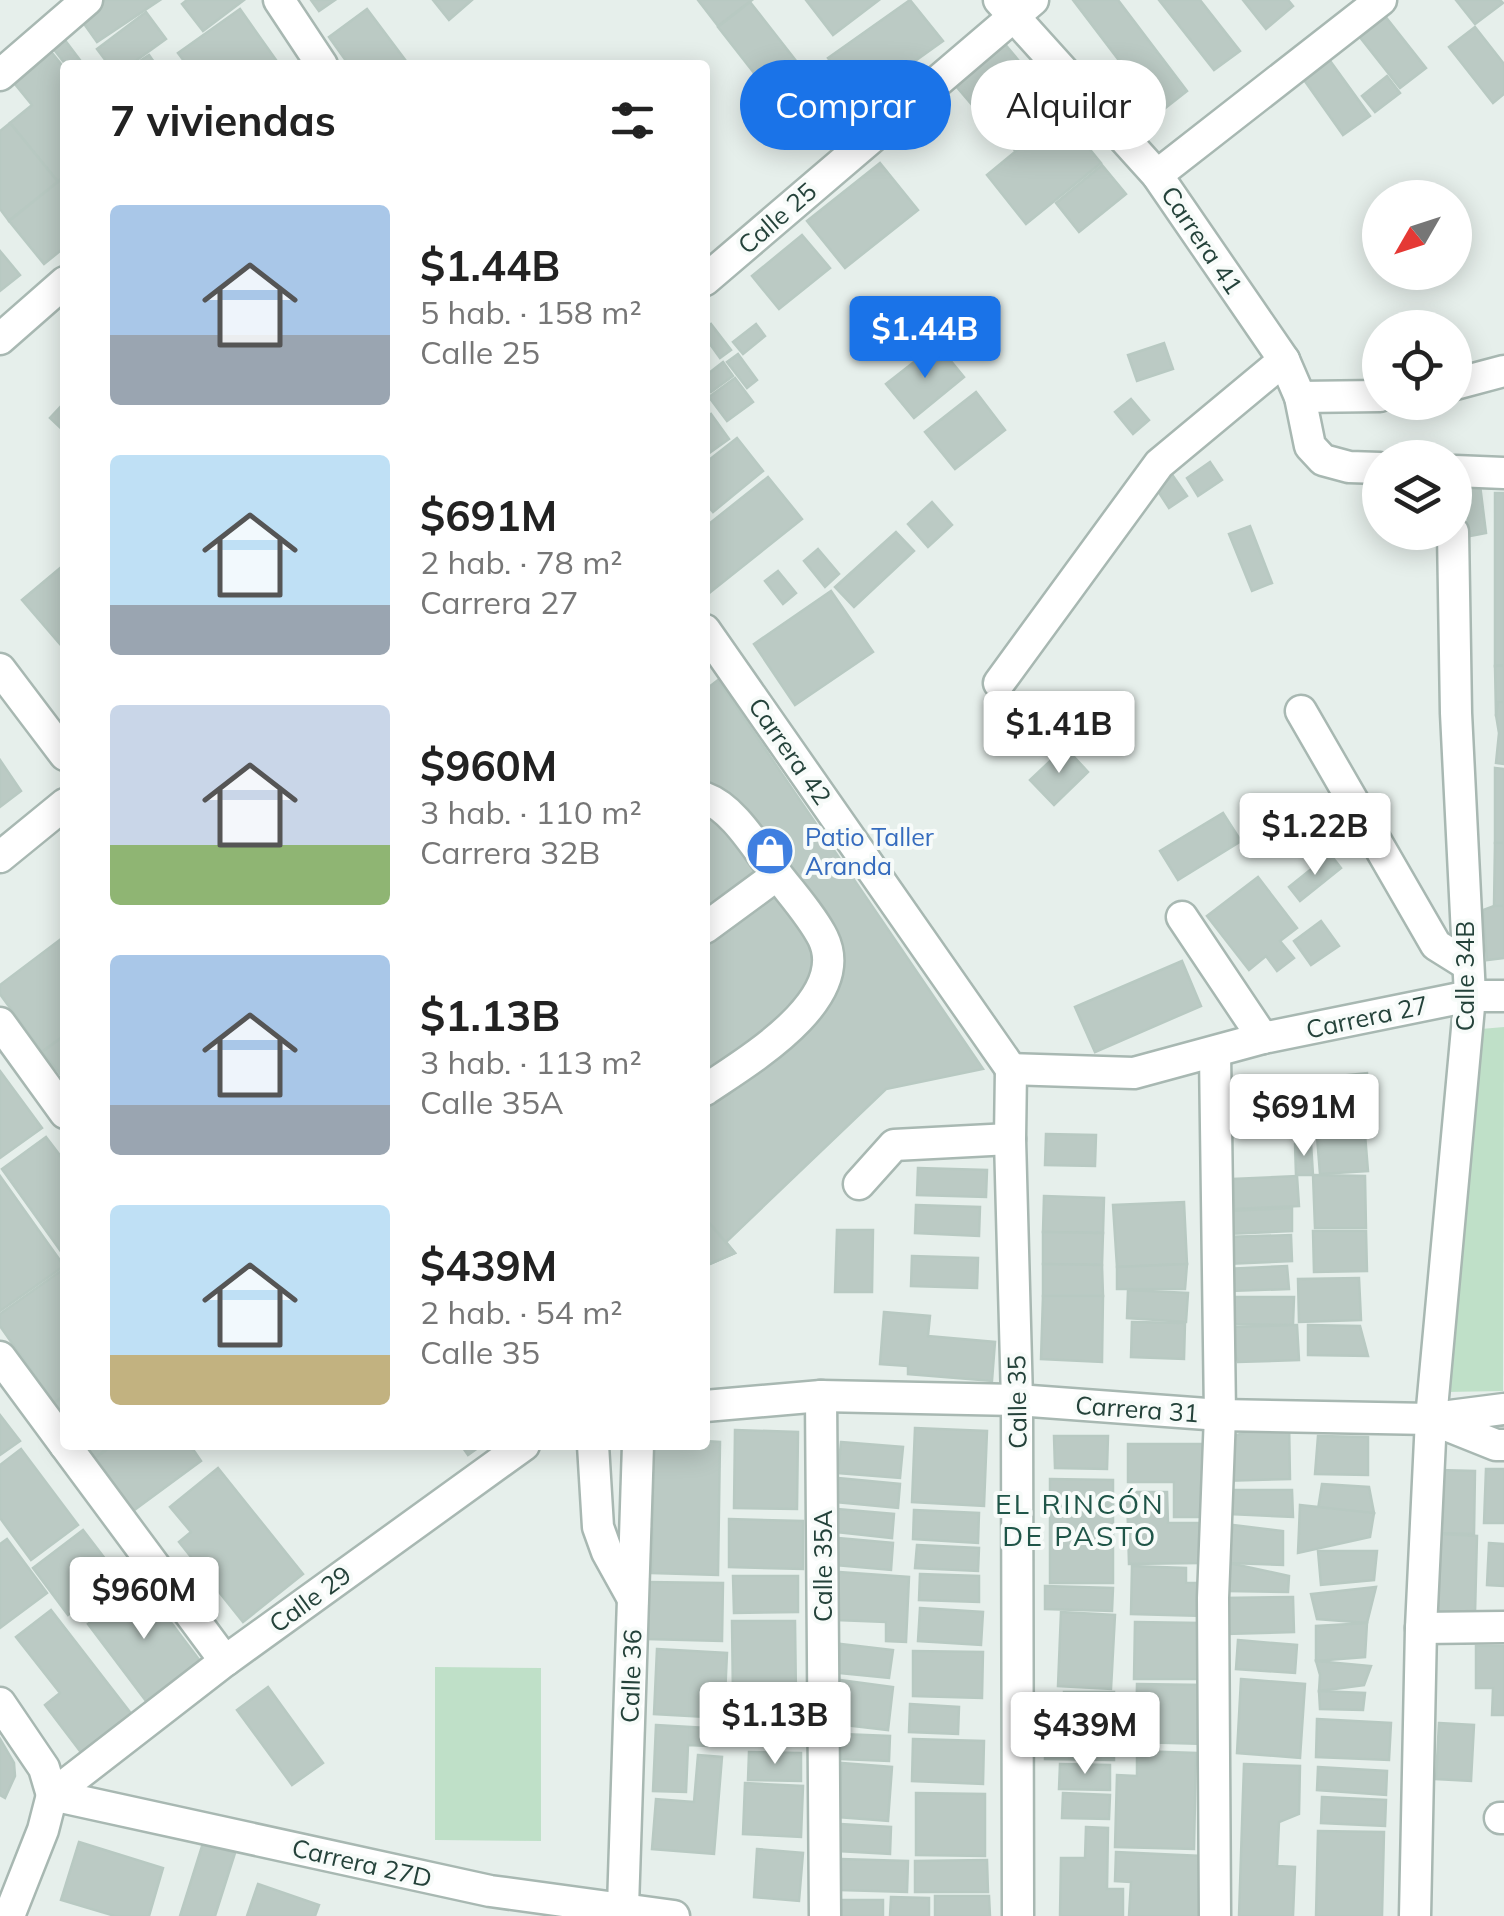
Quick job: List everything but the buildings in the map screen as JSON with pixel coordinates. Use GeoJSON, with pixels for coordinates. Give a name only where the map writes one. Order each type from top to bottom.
{"type":"FeatureCollection","features":[{"type":"Feature","properties":{"kind":"street"},"geometry":{"type":"LineString","coordinates":[[0,75],[86,0]]}},
{"type":"Feature","properties":{"kind":"street"},"geometry":{"type":"LineString","coordinates":[[279,0],[319,60]]}},
{"type":"Feature","properties":{"kind":"street"},"geometry":{"type":"LineString","coordinates":[[1157,175],[1381,0]]}},
{"type":"Feature","properties":{"kind":"street","name":"Carrera 41"},"geometry":{"type":"LineString","coordinates":[[1015,5],[1157,175],[1284,360],[1300,397],[1310,446],[1323,460],[1362,468]]}},
{"type":"Feature","properties":{"kind":"street","name":"Calle 25"},"geometry":{"type":"LineString","coordinates":[[710,276],[1015,5]]}},
{"type":"Feature","properties":{"kind":"street"},"geometry":{"type":"LineString","coordinates":[[0,339],[60,286]]}},
{"type":"Feature","properties":{"kind":"street"},"geometry":{"type":"LineString","coordinates":[[1000,683],[1158,464],[1284,360]]}},
{"type":"Feature","properties":{"kind":"street"},"geometry":{"type":"LineString","coordinates":[[1472,379],[1504,371]]}},
{"type":"Feature","properties":{"kind":"street"},"geometry":{"type":"LineString","coordinates":[[1300,397],[1362,396]]}},
{"type":"Feature","properties":{"kind":"street"},"geometry":{"type":"LineString","coordinates":[[1472,472],[1504,473]]}},
{"type":"Feature","properties":{"kind":"street","name":"Calle 34B"},"geometry":{"type":"LineString","coordinates":[[1415,1916],[1421,1628],[1431,1418],[1470,996],[1456,713],[1454,550]]}},
{"type":"Feature","properties":{"kind":"street","name":"Carrera 42"},"geometry":{"type":"LineString","coordinates":[[710,637],[1012,1069]]}},
{"type":"Feature","properties":{"kind":"street"},"geometry":{"type":"LineString","coordinates":[[0,668],[60,748]]}},
{"type":"Feature","properties":{"kind":"street"},"geometry":{"type":"LineString","coordinates":[[1301,711],[1436,945],[1468,965]]}},
{"type":"Feature","properties":{"kind":"street"},"geometry":{"type":"LineString","coordinates":[[710,801],[724,808],[778,875],[824,939],[827,963],[824,982],[810,1009],[710,1086]]}},
{"type":"Feature","properties":{"kind":"street"},"geometry":{"type":"LineString","coordinates":[[0,857],[60,808]]}},
{"type":"Feature","properties":{"kind":"street"},"geometry":{"type":"LineString","coordinates":[[710,924],[778,875]]}},
{"type":"Feature","properties":{"kind":"street"},"geometry":{"type":"LineString","coordinates":[[1182,917],[1264,1038]]}},
{"type":"Feature","properties":{"kind":"street","name":"Carrera 27"},"geometry":{"type":"LineString","coordinates":[[1012,1069],[1134,1073],[1264,1038],[1470,996],[1504,996]]}},
{"type":"Feature","properties":{"kind":"street"},"geometry":{"type":"LineString","coordinates":[[0,1023],[60,1106]]}},
{"type":"Feature","properties":{"kind":"street"},"geometry":{"type":"LineString","coordinates":[[1214,1916],[1212,1598],[1220,1415],[1215,1053]]}},
{"type":"Feature","properties":{"kind":"street","name":"Calle 35"},"geometry":{"type":"LineString","coordinates":[[1012,1069],[1010,1139],[1018,1400],[1018,1916]]}},
{"type":"Feature","properties":{"kind":"street"},"geometry":{"type":"LineString","coordinates":[[859,1184],[894,1145],[1010,1139]]}},
{"type":"Feature","properties":{"kind":"street"},"geometry":{"type":"LineString","coordinates":[[0,1357],[60,1438]]}},
{"type":"Feature","properties":{"kind":"street","name":"Carrera 31"},"geometry":{"type":"LineString","coordinates":[[710,1406],[822,1396],[1018,1400],[1220,1415],[1431,1418],[1504,1445]]}},
{"type":"Feature","properties":{"kind":"street","name":"Calle 35A"},"geometry":{"type":"LineString","coordinates":[[822,1396],[825,1916]]}},
{"type":"Feature","properties":{"kind":"street"},"geometry":{"type":"LineString","coordinates":[[1431,1418],[1504,1409]]}},
{"type":"Feature","properties":{"kind":"street"},"geometry":{"type":"LineString","coordinates":[[69,1450],[225,1661]]}},
{"type":"Feature","properties":{"kind":"street","name":"Calle 29"},"geometry":{"type":"LineString","coordinates":[[52,1795],[225,1661],[517,1450]]}},
{"type":"Feature","properties":{"kind":"street"},"geometry":{"type":"LineString","coordinates":[[593,1450],[598,1528],[633,1600]]}},
{"type":"Feature","properties":{"kind":"street","name":"Calle 36"},"geometry":{"type":"LineString","coordinates":[[623,1907],[638,1450]]}},
{"type":"Feature","properties":{"kind":"street"},"geometry":{"type":"LineString","coordinates":[[1421,1628],[1504,1627]]}},
{"type":"Feature","properties":{"kind":"street"},"geometry":{"type":"LineString","coordinates":[[0,1703],[44,1768],[52,1795],[44,1830],[8,1916]]}},
{"type":"Feature","properties":{"kind":"street","name":"Carrera 27D"},"geometry":{"type":"LineString","coordinates":[[52,1795],[486,1903],[623,1907],[669,1915]]}},
{"type":"Feature","properties":{"kind":"green space"},"geometry":{"type":"Polygon","coordinates":[[[1504,1027],[1503,1391],[1446,1392],[1481,1029],[1504,1027]]]}},
{"type":"Feature","properties":{"kind":"green space"},"geometry":{"type":"Polygon","coordinates":[[[435,1667],[541,1668],[541,1841],[435,1840],[435,1667]]]}},
{"type":"Feature","properties":{"kind":"place","name":"Patio Taller Aranda"},"geometry":{"type":"Point","coordinates":[770,851]}},
{"type":"Feature","properties":{"kind":"district","name":"EL RINCÓN DE PASTO"},"geometry":{"type":"Point","coordinates":[1080,1520]}}]}
